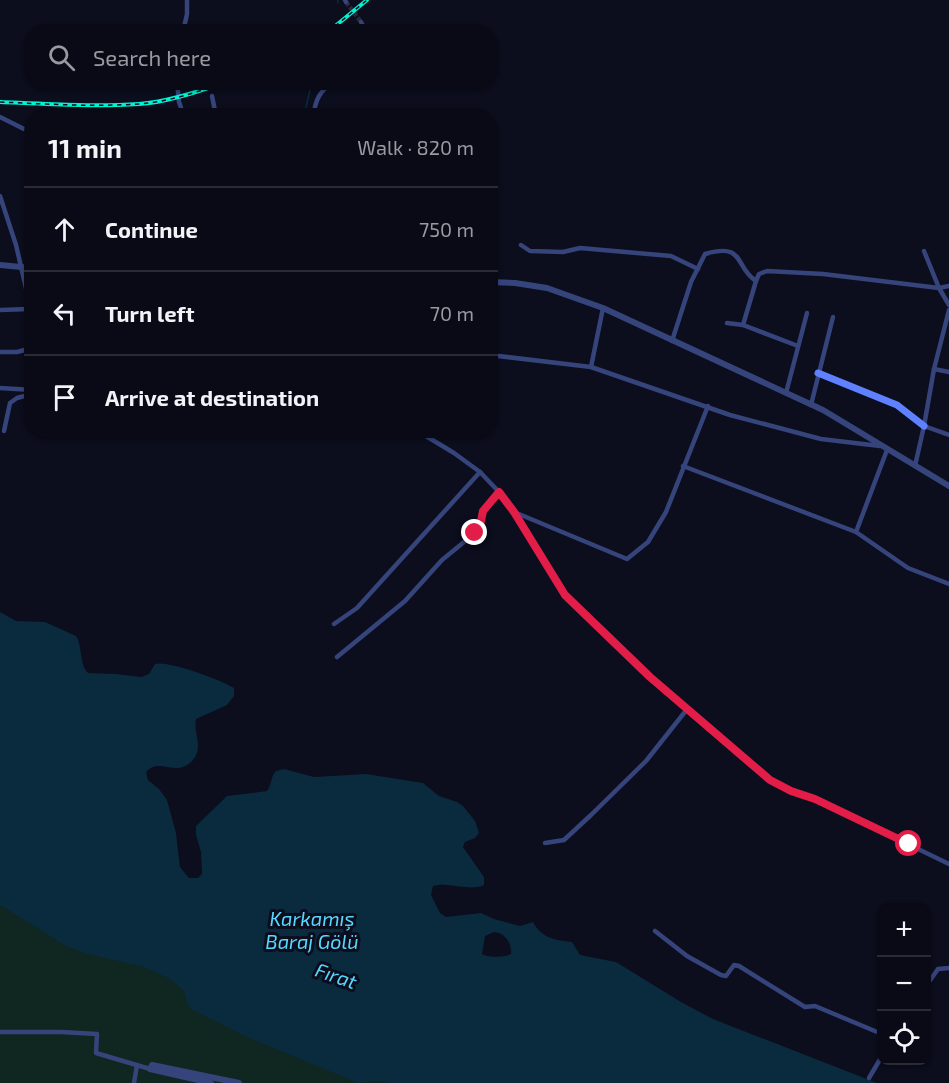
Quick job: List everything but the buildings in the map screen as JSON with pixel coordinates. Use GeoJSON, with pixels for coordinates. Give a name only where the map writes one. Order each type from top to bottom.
{"type":"FeatureCollection","features":[{"type":"Feature","properties":{"kind":"main road"},"geometry":{"type":"LineString","coordinates":[[818,373],[897,405],[924,426]]}},
{"type":"Feature","properties":{"kind":"street"},"geometry":{"type":"LineString","coordinates":[[185,24],[188,14],[187,0]]}},
{"type":"Feature","properties":{"kind":"street"},"geometry":{"type":"LineString","coordinates":[[177,90],[181,108]]}},
{"type":"Feature","properties":{"kind":"street"},"geometry":{"type":"LineString","coordinates":[[315,108],[322,90]]}},
{"type":"Feature","properties":{"kind":"street"},"geometry":{"type":"LineString","coordinates":[[212,96],[214,108]]}},
{"type":"Feature","properties":{"kind":"street"},"geometry":{"type":"LineString","coordinates":[[0,117],[24,129]]}},
{"type":"Feature","properties":{"kind":"street"},"geometry":{"type":"LineString","coordinates":[[0,196],[16,245],[24,282]]}},
{"type":"Feature","properties":{"kind":"street"},"geometry":{"type":"LineString","coordinates":[[521,245],[530,251],[563,252],[580,248],[670,256],[698,269]]}},
{"type":"Feature","properties":{"kind":"street"},"geometry":{"type":"LineString","coordinates":[[672,341],[691,282],[705,254],[717,250],[733,253],[741,260],[756,282]]}},
{"type":"Feature","properties":{"kind":"street"},"geometry":{"type":"LineString","coordinates":[[915,466],[934,369],[949,308],[924,252]]}},
{"type":"Feature","properties":{"kind":"street"},"geometry":{"type":"LineString","coordinates":[[0,265],[21,268]]}},
{"type":"Feature","properties":{"kind":"street"},"geometry":{"type":"LineString","coordinates":[[743,325],[759,274],[766,271],[823,274],[939,288],[949,286]]}},
{"type":"Feature","properties":{"kind":"street"},"geometry":{"type":"LineString","coordinates":[[498,282],[547,288],[603,309],[811,405],[848,424],[915,466],[949,484]]}},
{"type":"Feature","properties":{"kind":"street"},"geometry":{"type":"LineString","coordinates":[[591,367],[603,309]]}},
{"type":"Feature","properties":{"kind":"street"},"geometry":{"type":"LineString","coordinates":[[0,310],[24,311]]}},
{"type":"Feature","properties":{"kind":"street"},"geometry":{"type":"LineString","coordinates":[[786,393],[807,313]]}},
{"type":"Feature","properties":{"kind":"street"},"geometry":{"type":"LineString","coordinates":[[811,405],[834,317]]}},
{"type":"Feature","properties":{"kind":"street"},"geometry":{"type":"LineString","coordinates":[[727,323],[743,325],[798,346]]}},
{"type":"Feature","properties":{"kind":"street"},"geometry":{"type":"LineString","coordinates":[[0,352],[24,350]]}},
{"type":"Feature","properties":{"kind":"street"},"geometry":{"type":"LineString","coordinates":[[498,356],[591,367],[730,415],[821,439],[885,448]]}},
{"type":"Feature","properties":{"kind":"street"},"geometry":{"type":"LineString","coordinates":[[934,369],[949,372]]}},
{"type":"Feature","properties":{"kind":"street"},"geometry":{"type":"LineString","coordinates":[[0,388],[24,391]]}},
{"type":"Feature","properties":{"kind":"street"},"geometry":{"type":"LineString","coordinates":[[4,431],[10,403],[24,395]]}},
{"type":"Feature","properties":{"kind":"street"},"geometry":{"type":"LineString","coordinates":[[514,512],[627,560],[648,542],[666,512],[708,406]]}},
{"type":"Feature","properties":{"kind":"street"},"geometry":{"type":"LineString","coordinates":[[924,426],[949,435]]}},
{"type":"Feature","properties":{"kind":"street"},"geometry":{"type":"LineString","coordinates":[[429,438],[480,472],[499,492],[514,512],[565,595],[650,677],[770,780],[791,791],[815,799],[949,864]]}},
{"type":"Feature","properties":{"kind":"street"},"geometry":{"type":"LineString","coordinates":[[856,532],[885,448]]}},
{"type":"Feature","properties":{"kind":"street"},"geometry":{"type":"LineString","coordinates":[[683,466],[856,532],[908,568],[949,584]]}},
{"type":"Feature","properties":{"kind":"street"},"geometry":{"type":"LineString","coordinates":[[334,624],[357,608],[480,472]]}},
{"type":"Feature","properties":{"kind":"street"},"geometry":{"type":"LineString","coordinates":[[337,657],[405,601],[442,560],[475,533],[480,526],[483,511],[499,492]]}},
{"type":"Feature","properties":{"kind":"street"},"geometry":{"type":"LineString","coordinates":[[545,843],[564,840],[591,815],[646,760],[688,708]]}},
{"type":"Feature","properties":{"kind":"street"},"geometry":{"type":"LineString","coordinates":[[655,931],[687,956],[721,975],[726,976],[734,965],[739,966],[805,1007],[815,1006],[877,1032]]}},
{"type":"Feature","properties":{"kind":"street"},"geometry":{"type":"LineString","coordinates":[[931,980],[938,969],[949,968]]}},
{"type":"Feature","properties":{"kind":"street"},"geometry":{"type":"LineString","coordinates":[[0,1032],[97,1034],[96,1053],[150,1069],[239,1083]]}},
{"type":"Feature","properties":{"kind":"street"},"geometry":{"type":"LineString","coordinates":[[869,1078],[877,1064]]}},
{"type":"Feature","properties":{"kind":"street"},"geometry":{"type":"LineString","coordinates":[[134,1083],[137,1065]]}},
{"type":"Feature","properties":{"kind":"street"},"geometry":{"type":"LineString","coordinates":[[178,1083],[179,1072]]}},
{"type":"Feature","properties":{"kind":"street"},"geometry":{"type":"LineString","coordinates":[[179,1072],[211,1083]]}},
{"type":"Feature","properties":{"kind":"green space"},"geometry":{"type":"Polygon","coordinates":[[[0,897],[393,1083],[0,1083],[0,897]]]}},
{"type":"Feature","properties":{"kind":"water","name":"Karkamış Baraj Gölü"},"geometry":{"type":"Polygon","coordinates":[[[0,612],[16,621],[45,622],[76,636],[83,665],[88,673],[141,677],[149,674],[155,664],[162,664],[218,680],[234,688],[234,696],[227,705],[196,719],[198,750],[193,760],[180,768],[157,766],[146,772],[148,780],[167,800],[176,833],[180,867],[189,878],[198,878],[202,874],[196,826],[227,796],[267,791],[276,771],[284,769],[314,777],[366,774],[423,783],[439,796],[463,806],[475,821],[479,833],[475,838],[465,842],[463,847],[484,877],[484,885],[478,887],[433,886],[431,895],[440,913],[446,917],[481,913],[520,926],[533,922],[544,935],[572,942],[580,955],[616,962],[713,1019],[877,1083],[389,1083],[380,1081],[358,1083],[249,1038],[191,1009],[184,991],[170,979],[144,967],[84,953],[66,946],[0,905],[0,612]],[[494,932],[485,936],[482,954],[497,957],[511,954],[507,939],[494,932]]]}},
{"type":"Feature","properties":{"kind":"waterway"},"geometry":{"type":"LineString","coordinates":[[306,108],[310,90]]}},
{"type":"Feature","properties":{"kind":"tunnel"},"geometry":{"type":"LineString","coordinates":[[346,2],[361,22]]}},
{"type":"Feature","properties":{"kind":"railway"},"geometry":{"type":"LineString","coordinates":[[338,24],[367,0]]}},
{"type":"Feature","properties":{"kind":"railway"},"geometry":{"type":"LineString","coordinates":[[0,102],[139,104],[172,99],[202,90]]}},
{"type":"Feature","properties":{"kind":"route"},"geometry":{"type":"LineString","coordinates":[[475,533],[480,526],[483,511],[499,492],[514,512],[565,595],[650,677],[770,780],[909,844]]}},
{"type":"Feature","properties":{"kind":"water label","name":"Fırat"},"geometry":{"type":"Point","coordinates":[336,976]}}]}
